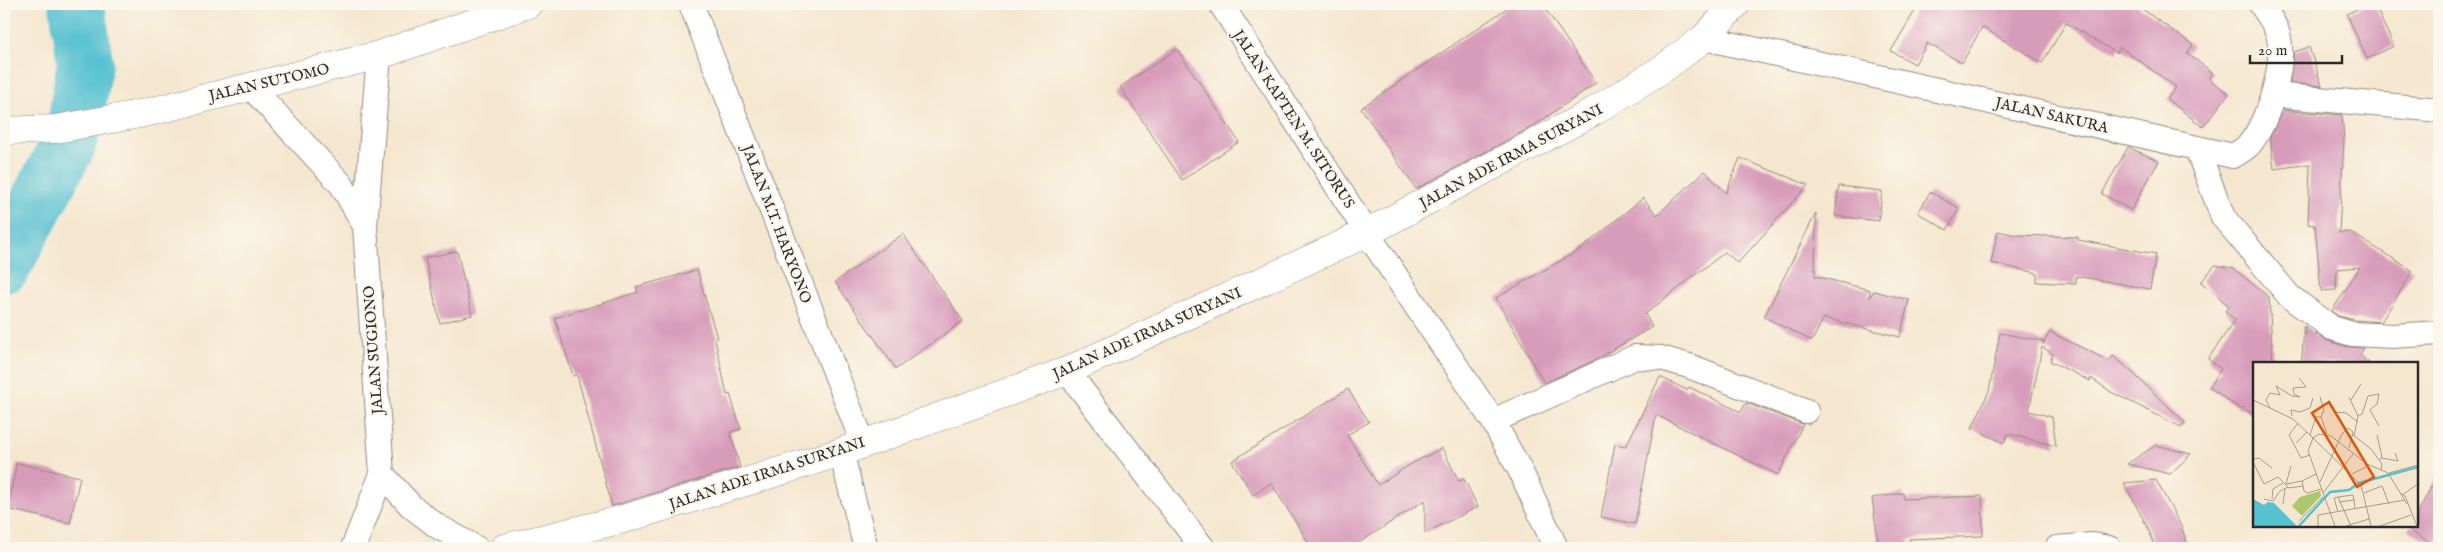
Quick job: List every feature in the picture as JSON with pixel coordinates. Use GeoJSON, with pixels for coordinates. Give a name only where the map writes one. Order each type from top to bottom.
{"type":"FeatureCollection","features":[{"type":"Feature","properties":{"kind":"main road","name":"JALAN SUTOMO"},"geometry":{"type":"LineString","coordinates":[[4,131],[56,129],[87,125],[380,56],[528,4]]}},
{"type":"Feature","properties":{"kind":"main road","name":"JALAN ADE IRMA SURYANI"},"geometry":{"type":"LineString","coordinates":[[504,548],[620,520],[852,448],[1066,371],[1367,233],[1593,112],[1664,68],[1704,38],[1736,4]]}},
{"type":"Feature","properties":{"kind":"street","name":"JALAN M.T. HARYONO"},"geometry":{"type":"LineString","coordinates":[[690,4],[852,448],[866,548]]}},
{"type":"Feature","properties":{"kind":"street","name":"JALAN KAPTEN M. SITORUS"},"geometry":{"type":"LineString","coordinates":[[1220,4],[1367,233],[1492,422],[1521,472],[1556,548]]}},
{"type":"Feature","properties":{"kind":"street","name":"JALAN SAKURA"},"geometry":{"type":"LineString","coordinates":[[1704,38],[1990,100],[2233,156],[2248,145],[2274,96],[2280,64],[2277,32],[2261,4]]}},
{"type":"Feature","properties":{"kind":"street","name":"JALAN SUGIONO"},"geometry":{"type":"LineString","coordinates":[[353,548],[382,474],[365,226],[380,56]]}},
{"type":"Feature","properties":{"kind":"street","name":"JALAN SUGIONO"},"geometry":{"type":"LineString","coordinates":[[250,86],[341,184],[365,226]]}},
{"type":"Feature","properties":{"kind":"street"},"geometry":{"type":"LineString","coordinates":[[2274,96],[2439,110]]}},
{"type":"Feature","properties":{"kind":"street"},"geometry":{"type":"LineString","coordinates":[[2197,149],[2222,217],[2290,297],[2332,328],[2352,334],[2393,336],[2439,333]]}},
{"type":"Feature","properties":{"kind":"street"},"geometry":{"type":"LineString","coordinates":[[1492,422],[1635,357],[1661,358],[1689,366],[1806,411]]}},
{"type":"Feature","properties":{"kind":"street"},"geometry":{"type":"LineString","coordinates":[[1066,371],[1203,548]]}},
{"type":"Feature","properties":{"kind":"street"},"geometry":{"type":"LineString","coordinates":[[382,474],[411,506],[437,526],[476,548]]}},
{"type":"Feature","properties":{"kind":"street"},"geometry":{"type":"LineString","coordinates":[[2056,548],[2092,545],[2109,548]]}},
{"type":"Feature","properties":{"kind":"building"},"geometry":{"type":"Polygon","coordinates":[[[1513,4],[1542,4],[1596,83],[1532,127],[1416,189],[1361,108],[1513,4]]]}},
{"type":"Feature","properties":{"kind":"building"},"geometry":{"type":"Polygon","coordinates":[[[1919,4],[2135,4],[2193,45],[2187,53],[2213,73],[2209,79],[2229,94],[2203,127],[2167,99],[2176,87],[2120,47],[2117,53],[2066,23],[2042,63],[1982,27],[1962,63],[1927,43],[1915,64],[1891,51],[1919,4]]]}},
{"type":"Feature","properties":{"kind":"building"},"geometry":{"type":"Polygon","coordinates":[[[2368,4],[2374,4],[2394,46],[2367,59],[2347,14],[2368,4]]]}},
{"type":"Feature","properties":{"kind":"building"},"geometry":{"type":"Polygon","coordinates":[[[2309,47],[2322,86],[2290,83],[2294,52],[2309,47]]]}},
{"type":"Feature","properties":{"kind":"building"},"geometry":{"type":"Polygon","coordinates":[[[1177,49],[1239,142],[1182,180],[1120,87],[1177,49]]]}},
{"type":"Feature","properties":{"kind":"building"},"geometry":{"type":"Polygon","coordinates":[[[2282,110],[2342,115],[2344,139],[2339,233],[2350,232],[2413,271],[2381,322],[2354,320],[2338,316],[2332,311],[2360,267],[2337,269],[2336,290],[2321,291],[2315,225],[2308,224],[2310,164],[2274,169],[2270,137],[2282,110]]]}},
{"type":"Feature","properties":{"kind":"building"},"geometry":{"type":"Polygon","coordinates":[[[2128,147],[2159,161],[2131,210],[2102,194],[2128,147]]]}},
{"type":"Feature","properties":{"kind":"building"},"geometry":{"type":"Polygon","coordinates":[[[1740,158],[1808,185],[1738,263],[1725,252],[1645,314],[1652,327],[1593,361],[1544,383],[1496,298],[1581,249],[1643,198],[1657,215],[1705,171],[1726,193],[1740,158]]]}},
{"type":"Feature","properties":{"kind":"building"},"geometry":{"type":"Polygon","coordinates":[[[1839,186],[1882,191],[1879,221],[1835,216],[1839,186]]]}},
{"type":"Feature","properties":{"kind":"building"},"geometry":{"type":"Polygon","coordinates":[[[1930,192],[1959,208],[1947,230],[1918,213],[1930,192]]]}},
{"type":"Feature","properties":{"kind":"building"},"geometry":{"type":"Polygon","coordinates":[[[1816,213],[1815,276],[1870,290],[1869,298],[1874,291],[1909,300],[1900,337],[1824,318],[1812,341],[1764,317],[1816,213]]]}},
{"type":"Feature","properties":{"kind":"building"},"geometry":{"type":"Polygon","coordinates":[[[1998,231],[2016,235],[2078,237],[2078,240],[2156,254],[2150,289],[2076,276],[2076,284],[2037,282],[2037,273],[1991,263],[1998,231]]]}},
{"type":"Feature","properties":{"kind":"building"},"geometry":{"type":"Polygon","coordinates":[[[903,234],[963,321],[896,369],[835,282],[903,234]]]}},
{"type":"Feature","properties":{"kind":"building"},"geometry":{"type":"Polygon","coordinates":[[[457,251],[472,315],[440,323],[425,258],[457,251]]]}},
{"type":"Feature","properties":{"kind":"building"},"geometry":{"type":"Polygon","coordinates":[[[2215,265],[2233,268],[2269,297],[2273,362],[2253,362],[2253,414],[2242,407],[2240,409],[2209,387],[2221,369],[2208,359],[2235,320],[2225,311],[2229,306],[2201,282],[2215,265]]]}},
{"type":"Feature","properties":{"kind":"building"},"geometry":{"type":"Polygon","coordinates":[[[697,270],[717,338],[715,339],[727,395],[730,394],[741,429],[730,432],[740,467],[612,506],[577,375],[573,376],[555,318],[638,292],[636,287],[697,270]]]}},
{"type":"Feature","properties":{"kind":"building"},"geometry":{"type":"Polygon","coordinates":[[[2304,326],[2316,336],[2317,334],[2328,341],[2348,347],[2364,348],[2360,355],[2368,362],[2300,362],[2302,358],[2304,326]]]}},
{"type":"Feature","properties":{"kind":"building"},"geometry":{"type":"Polygon","coordinates":[[[2050,332],[2109,361],[2113,356],[2185,422],[2181,427],[2111,392],[2091,378],[2090,381],[2050,361],[2053,354],[2042,347],[2029,411],[2052,417],[2056,446],[2008,434],[2004,443],[1972,428],[1989,391],[2000,333],[2043,341],[2043,344],[2050,332]]]}},
{"type":"Feature","properties":{"kind":"building"},"geometry":{"type":"Polygon","coordinates":[[[1660,377],[1687,390],[1689,387],[1741,412],[1746,403],[1803,424],[1778,475],[1656,415],[1635,524],[1601,517],[1615,444],[1626,446],[1660,377]]]}},
{"type":"Feature","properties":{"kind":"building"},"geometry":{"type":"Polygon","coordinates":[[[1348,389],[1369,422],[1347,435],[1378,485],[1413,463],[1442,448],[1459,481],[1464,479],[1478,507],[1425,533],[1425,500],[1351,548],[1312,548],[1271,483],[1253,495],[1232,461],[1348,389]]]}},
{"type":"Feature","properties":{"kind":"building"},"geometry":{"type":"Polygon","coordinates":[[[2156,445],[2191,454],[2170,474],[2127,464],[2156,445]]]}},
{"type":"Feature","properties":{"kind":"building"},"geometry":{"type":"Polygon","coordinates":[[[17,463],[80,477],[70,523],[7,509],[17,463]]]}},
{"type":"Feature","properties":{"kind":"building"},"geometry":{"type":"Polygon","coordinates":[[[2439,472],[2439,547],[2408,530],[2410,527],[2418,527],[2418,512],[2439,472]]]}},
{"type":"Feature","properties":{"kind":"building"},"geometry":{"type":"Polygon","coordinates":[[[2156,480],[2181,526],[2189,548],[2155,548],[2149,530],[2124,483],[2156,480]]]}},
{"type":"Feature","properties":{"kind":"building"},"geometry":{"type":"Polygon","coordinates":[[[1903,493],[1904,499],[1982,496],[1983,536],[1909,539],[1911,548],[1879,548],[1872,498],[1903,493]]]}},
{"type":"Feature","properties":{"kind":"waterway"},"geometry":{"type":"LineString","coordinates":[[4,265],[68,145],[76,119],[85,62],[77,4]]}}]}
